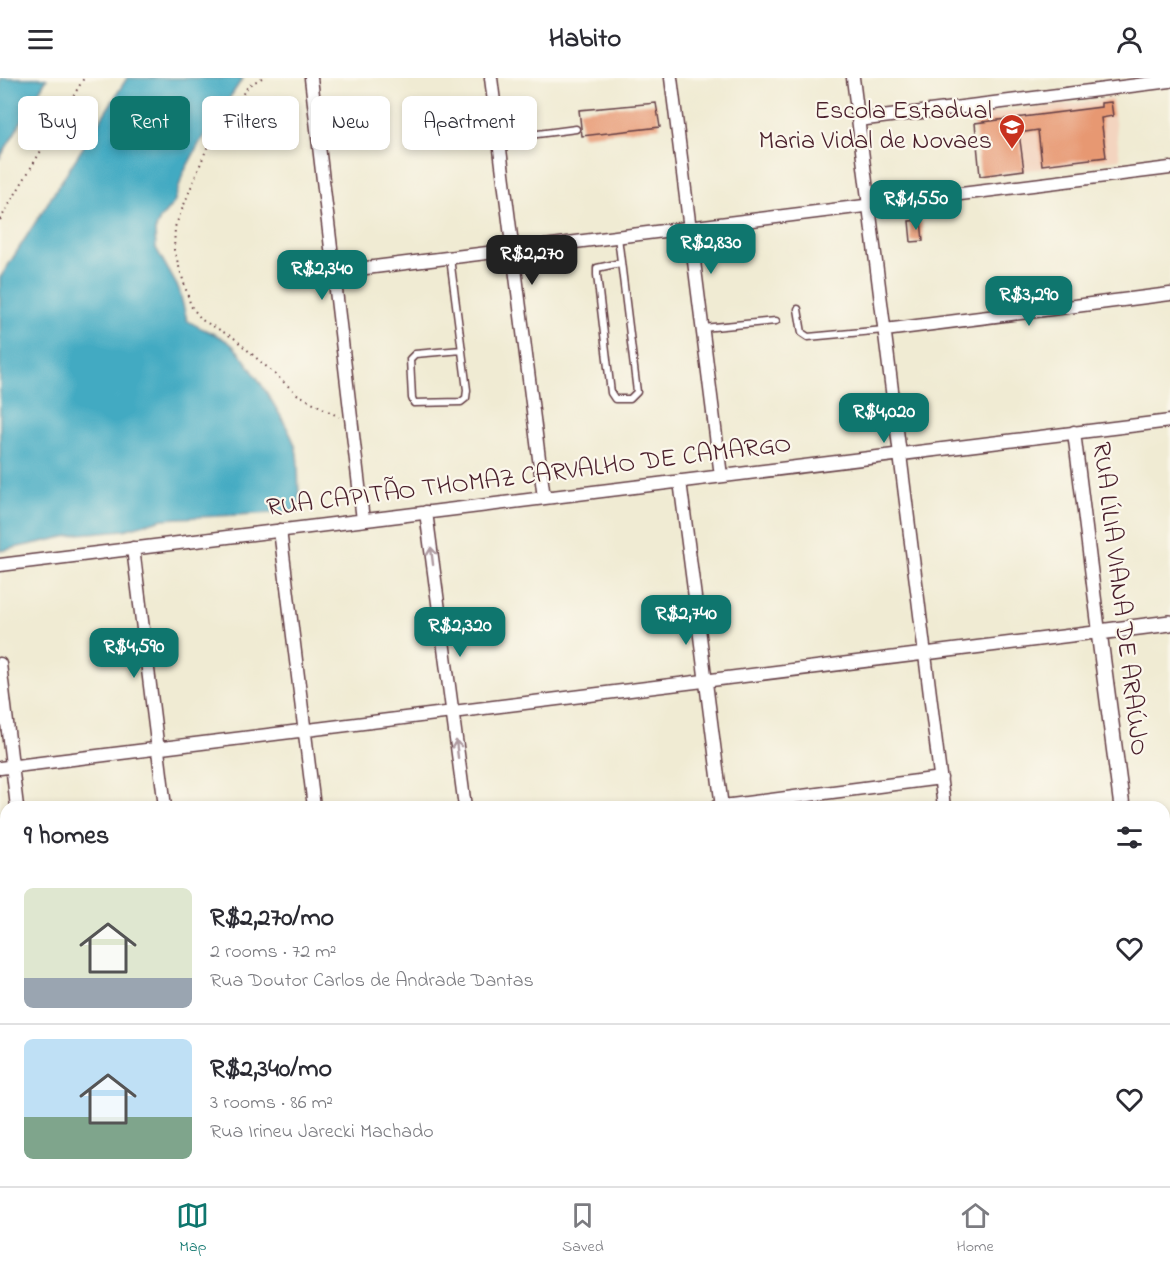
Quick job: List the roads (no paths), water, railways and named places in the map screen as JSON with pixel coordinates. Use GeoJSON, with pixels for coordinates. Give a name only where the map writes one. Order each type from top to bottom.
{"type":"FeatureCollection","features":[{"type":"Feature","properties":{"kind":"street"},"geometry":{"type":"LineString","coordinates":[[311,78],[363,520]]}},
{"type":"Feature","properties":{"kind":"street"},"geometry":{"type":"LineString","coordinates":[[491,78],[493,96]]}},
{"type":"Feature","properties":{"kind":"street"},"geometry":{"type":"LineString","coordinates":[[671,78],[721,476]]}},
{"type":"Feature","properties":{"kind":"street"},"geometry":{"type":"LineString","coordinates":[[853,78],[944,801]]}},
{"type":"Feature","properties":{"kind":"street"},"geometry":{"type":"LineString","coordinates":[[858,120],[1170,81]]}},
{"type":"Feature","properties":{"kind":"street"},"geometry":{"type":"LineString","coordinates":[[500,150],[544,498]]}},
{"type":"Feature","properties":{"kind":"street"},"geometry":{"type":"LineString","coordinates":[[334,272],[1170,168]]}},
{"type":"Feature","properties":{"kind":"street"},"geometry":{"type":"LineString","coordinates":[[885,330],[1170,294]]}},
{"type":"Feature","properties":{"kind":"street","name":"RUA CAPITÃO THOMAZ CARVALHO DE CAMARGO"},"geometry":{"type":"LineString","coordinates":[[0,565],[1170,420]]}},
{"type":"Feature","properties":{"kind":"street","name":"RUA LÍLIA VIANA DE ARAÚJO"},"geometry":{"type":"LineString","coordinates":[[1074,432],[1121,801]]}},
{"type":"Feature","properties":{"kind":"street"},"geometry":{"type":"LineString","coordinates":[[680,481],[721,801]]}},
{"type":"Feature","properties":{"kind":"street"},"geometry":{"type":"LineString","coordinates":[[426,512],[464,801]]}},
{"type":"Feature","properties":{"kind":"street"},"geometry":{"type":"LineString","coordinates":[[280,530],[313,801]]}},
{"type":"Feature","properties":{"kind":"street"},"geometry":{"type":"LineString","coordinates":[[133,548],[164,801]]}},
{"type":"Feature","properties":{"kind":"street"},"geometry":{"type":"LineString","coordinates":[[6,768],[1170,623]]}},
{"type":"Feature","properties":{"kind":"street"},"geometry":{"type":"LineString","coordinates":[[0,664],[6,768],[15,801]]}},
{"type":"Feature","properties":{"kind":"street"},"geometry":{"type":"LineString","coordinates":[[767,801],[941,778]]}},
{"type":"Feature","properties":{"kind":"lane"},"geometry":{"type":"LineString","coordinates":[[537,134],[576,129]]}},
{"type":"Feature","properties":{"kind":"lane"},"geometry":{"type":"LineString","coordinates":[[618,237],[637,392],[630,399],[615,399],[611,393],[597,275],[597,268],[620,264]]}},
{"type":"Feature","properties":{"kind":"lane"},"geometry":{"type":"LineString","coordinates":[[450,258],[462,350],[466,398],[461,402],[414,403],[410,359],[415,354],[462,350]]}},
{"type":"Feature","properties":{"kind":"lane"},"geometry":{"type":"LineString","coordinates":[[798,309],[802,333],[808,337],[885,330]]}},
{"type":"Feature","properties":{"kind":"lane"},"geometry":{"type":"LineString","coordinates":[[702,328],[776,321]]}},
{"type":"Feature","properties":{"kind":"water"},"geometry":{"type":"Polygon","coordinates":[[[1,78],[47,78],[36,96],[18,96],[18,127],[0,158],[1,78]]]}},
{"type":"Feature","properties":{"kind":"water"},"geometry":{"type":"Polygon","coordinates":[[[127,78],[243,78],[231,96],[202,96],[202,139],[183,174],[174,203],[160,219],[155,231],[156,248],[179,289],[187,320],[231,344],[257,378],[277,411],[296,449],[300,504],[292,512],[163,519],[124,530],[79,534],[0,551],[0,278],[81,150],[98,150],[98,124],[110,105],[110,150],[190,150],[190,96],[116,96],[127,78]]]}},
{"type":"Feature","properties":{"kind":"place","name":"Escola Estadual Maria Vidal de Novaes"},"geometry":{"type":"Point","coordinates":[1012,150]}}]}
